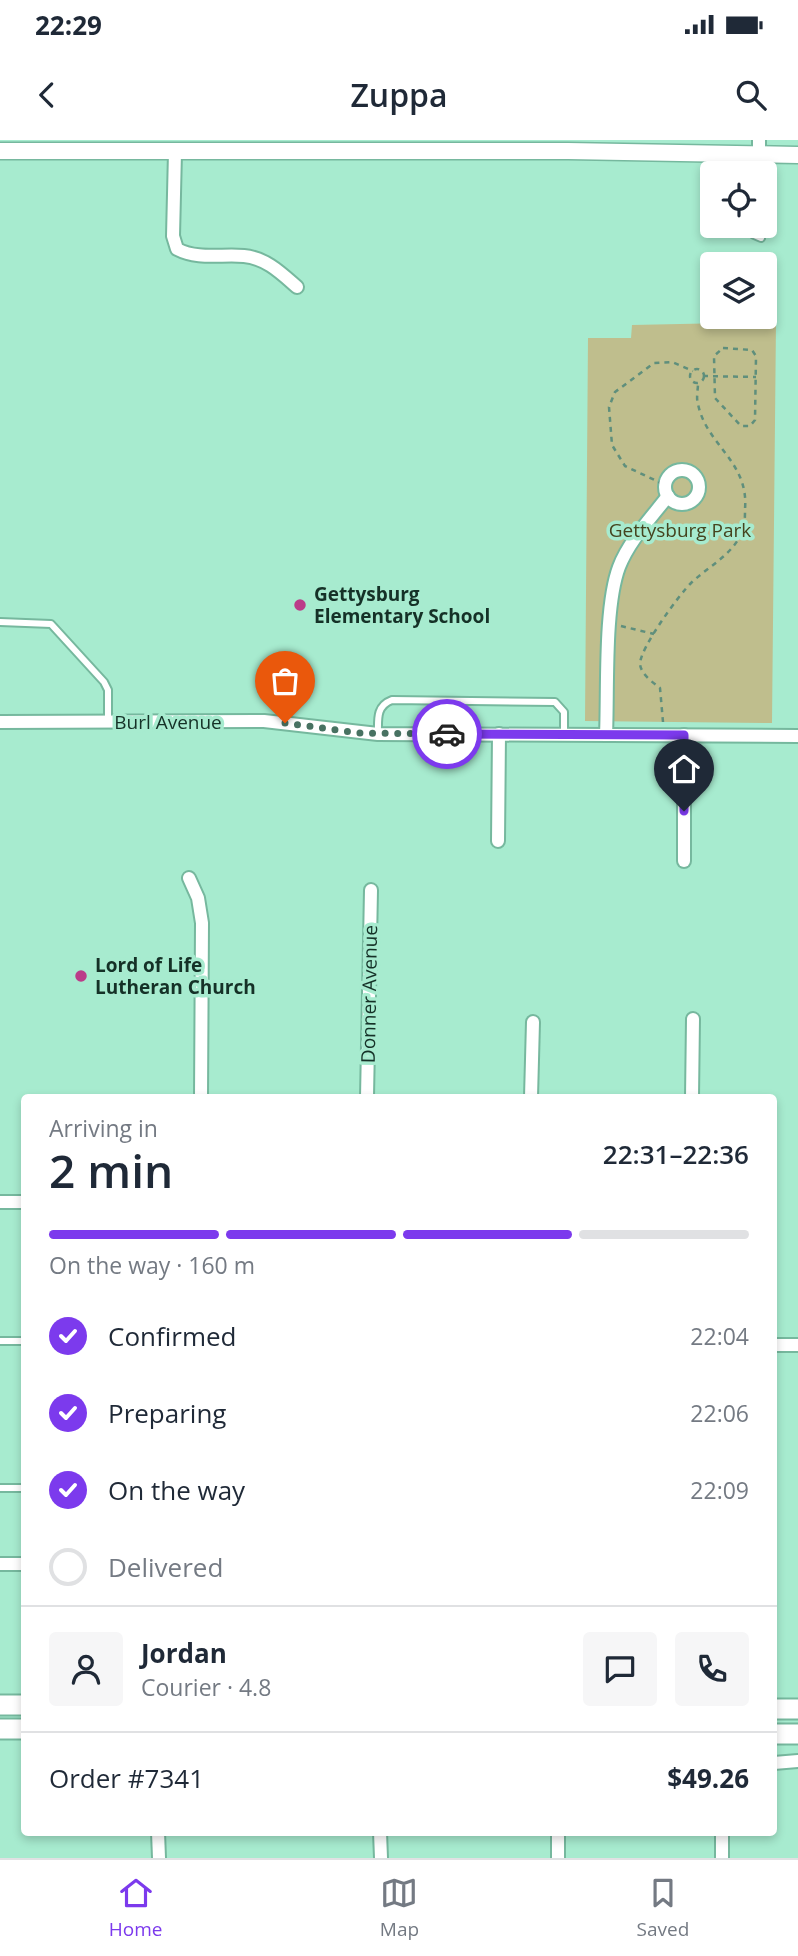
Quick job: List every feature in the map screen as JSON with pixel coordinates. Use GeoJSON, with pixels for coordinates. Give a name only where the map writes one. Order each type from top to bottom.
{"type":"FeatureCollection","features":[{"type":"Feature","properties":{"kind":"main road"},"geometry":{"type":"LineString","coordinates":[[0,1705],[21,1705]]}},
{"type":"Feature","properties":{"kind":"main road"},"geometry":{"type":"LineString","coordinates":[[777,1709],[798,1709]]}},
{"type":"Feature","properties":{"kind":"main road"},"geometry":{"type":"LineString","coordinates":[[0,1729],[21,1729]]}},
{"type":"Feature","properties":{"kind":"main road"},"geometry":{"type":"LineString","coordinates":[[777,1734],[798,1734]]}},
{"type":"Feature","properties":{"kind":"street"},"geometry":{"type":"LineString","coordinates":[[0,151],[175,152],[273,146],[385,146],[756,150],[798,155]]}},
{"type":"Feature","properties":{"kind":"street"},"geometry":{"type":"LineString","coordinates":[[175,152],[173,236],[177,250],[190,256],[247,256],[274,266],[296,287]]}},
{"type":"Feature","properties":{"kind":"street"},"geometry":{"type":"LineString","coordinates":[[606,735],[612,602],[619,567],[667,490]]}},
{"type":"Feature","properties":{"kind":"street","name":"Burl Avenue"},"geometry":{"type":"LineString","coordinates":[[0,722],[264,722],[378,734],[798,736]]}},
{"type":"Feature","properties":{"kind":"street"},"geometry":{"type":"LineString","coordinates":[[498,841],[499,734]]}},
{"type":"Feature","properties":{"kind":"street"},"geometry":{"type":"LineString","coordinates":[[684,735],[684,861]]}},
{"type":"Feature","properties":{"kind":"street"},"geometry":{"type":"LineString","coordinates":[[189,878],[198,898],[202,923],[201,1094]]}},
{"type":"Feature","properties":{"kind":"street","name":"Donner Avenue"},"geometry":{"type":"LineString","coordinates":[[367,1094],[371,890]]}},
{"type":"Feature","properties":{"kind":"street"},"geometry":{"type":"LineString","coordinates":[[692,1019],[692,1094]]}},
{"type":"Feature","properties":{"kind":"street"},"geometry":{"type":"LineString","coordinates":[[531,1094],[533,1022]]}},
{"type":"Feature","properties":{"kind":"street"},"geometry":{"type":"LineString","coordinates":[[0,1202],[21,1202]]}},
{"type":"Feature","properties":{"kind":"street"},"geometry":{"type":"LineString","coordinates":[[777,1345],[798,1345]]}},
{"type":"Feature","properties":{"kind":"street"},"geometry":{"type":"LineString","coordinates":[[0,1564],[21,1564]]}},
{"type":"Feature","properties":{"kind":"street"},"geometry":{"type":"LineString","coordinates":[[777,1763],[798,1761]]}},
{"type":"Feature","properties":{"kind":"street"},"geometry":{"type":"LineString","coordinates":[[158,1836],[159,1858]]}},
{"type":"Feature","properties":{"kind":"street"},"geometry":{"type":"LineString","coordinates":[[380,1836],[381,1858]]}},
{"type":"Feature","properties":{"kind":"street"},"geometry":{"type":"LineString","coordinates":[[558,1836],[558,1858]]}},
{"type":"Feature","properties":{"kind":"street"},"geometry":{"type":"LineString","coordinates":[[722,1836],[722,1858]]}},
{"type":"Feature","properties":{"kind":"lane"},"geometry":{"type":"LineString","coordinates":[[0,622],[51,624],[104,682],[108,690],[108,722]]}},
{"type":"Feature","properties":{"kind":"lane"},"geometry":{"type":"LineString","coordinates":[[378,734],[380,710],[383,703],[391,700],[555,702],[564,712],[564,734]]}},
{"type":"Feature","properties":{"kind":"lane"},"geometry":{"type":"LineString","coordinates":[[0,1341],[21,1341]]}},
{"type":"Feature","properties":{"kind":"lane"},"geometry":{"type":"LineString","coordinates":[[0,1488],[21,1488]]}},
{"type":"Feature","properties":{"kind":"path"},"geometry":{"type":"LineString","coordinates":[[723,348],[752,350],[756,356],[756,377],[755,420],[750,426],[741,426],[715,398],[714,356],[723,348]]}},
{"type":"Feature","properties":{"kind":"path"},"geometry":{"type":"LineString","coordinates":[[667,490],[625,466],[612,445],[609,407],[615,393],[654,363],[672,362],[692,371],[698,370],[703,376]]}},
{"type":"Feature","properties":{"kind":"path"},"geometry":{"type":"LineString","coordinates":[[692,371],[691,379],[698,383]]}},
{"type":"Feature","properties":{"kind":"path"},"geometry":{"type":"LineString","coordinates":[[703,376],[756,377]]}},
{"type":"Feature","properties":{"kind":"path"},"geometry":{"type":"LineString","coordinates":[[663,736],[660,688],[645,675],[640,665],[643,652],[686,589],[726,556],[744,529],[746,498],[743,479],[704,420],[697,404],[698,383],[703,376]]}},
{"type":"Feature","properties":{"kind":"path"},"geometry":{"type":"LineString","coordinates":[[611,625],[636,628],[654,634]]}},
{"type":"Feature","properties":{"kind":"green space","name":"Gettysburg Park"},"geometry":{"type":"Polygon","coordinates":[[[700,324],[700,329],[776,329],[772,723],[585,721],[588,338],[631,338],[632,325],[700,324]]]}},
{"type":"Feature","properties":{"kind":"way so far"},"geometry":{"type":"LineString","coordinates":[[285,723],[340,732],[447,734]]}},
{"type":"Feature","properties":{"kind":"place","name":"Gettysburg Elementary School"},"geometry":{"type":"Point","coordinates":[300,605]}},
{"type":"Feature","properties":{"kind":"place","name":"Lord of Life Lutheran Church"},"geometry":{"type":"Point","coordinates":[81,976]}},
{"type":"Feature","properties":{"kind":"route"},"geometry":{"type":"LineString","coordinates":[[447,734],[684,735],[684,811]]}}]}
